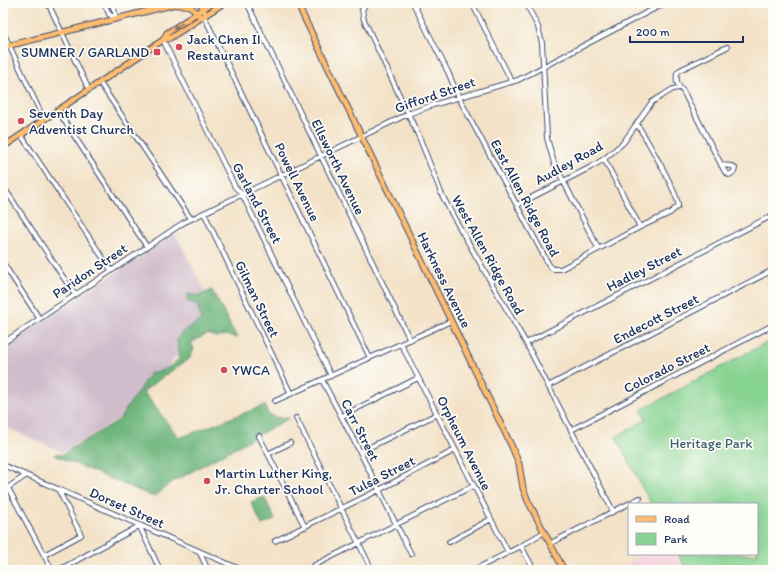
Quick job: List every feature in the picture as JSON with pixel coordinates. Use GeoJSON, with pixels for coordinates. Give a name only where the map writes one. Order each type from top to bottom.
{"type":"FeatureCollection","features":[{"type":"Feature","properties":{"kind":"main road"},"geometry":{"type":"LineString","coordinates":[[199,3],[204,8],[204,16]]}},
{"type":"Feature","properties":{"kind":"main road"},"geometry":{"type":"LineString","coordinates":[[163,40],[167,33],[212,3]]}},
{"type":"Feature","properties":{"kind":"main road"},"geometry":{"type":"LineString","coordinates":[[3,147],[163,40],[170,38],[224,3]]}},
{"type":"Feature","properties":{"kind":"main road","name":"Harkness Avenue"},"geometry":{"type":"LineString","coordinates":[[297,3],[512,447],[519,464],[524,492],[551,543],[562,569]]}},
{"type":"Feature","properties":{"kind":"main road"},"geometry":{"type":"LineString","coordinates":[[3,47],[167,5],[187,5],[192,8],[196,14],[204,16]]}},
{"type":"Feature","properties":{"kind":"street"},"geometry":{"type":"LineString","coordinates":[[48,3],[89,90]]}},
{"type":"Feature","properties":{"kind":"street"},"geometry":{"type":"LineString","coordinates":[[104,3],[110,14],[116,19]]}},
{"type":"Feature","properties":{"kind":"street"},"geometry":{"type":"LineString","coordinates":[[111,3],[116,19]]}},
{"type":"Feature","properties":{"kind":"street","name":"Ellsworth Avenue"},"geometry":{"type":"LineString","coordinates":[[247,3],[410,340]]}},
{"type":"Feature","properties":{"kind":"street","name":"West Allen Ridge Road"},"geometry":{"type":"LineString","coordinates":[[366,3],[362,10],[364,20],[420,138],[442,195],[526,343],[613,511]]}},
{"type":"Feature","properties":{"kind":"street","name":"East Allen Ridge Road"},"geometry":{"type":"LineString","coordinates":[[413,3],[448,72],[459,98],[549,265],[553,269],[561,269],[598,248],[619,239],[675,209],[678,205],[678,199],[637,124]]}},
{"type":"Feature","properties":{"kind":"street"},"geometry":{"type":"LineString","coordinates":[[472,3],[512,82]]}},
{"type":"Feature","properties":{"kind":"street"},"geometry":{"type":"LineString","coordinates":[[526,3],[541,36],[547,138],[554,163],[598,248]]}},
{"type":"Feature","properties":{"kind":"street","name":"Gifford Street"},"geometry":{"type":"LineString","coordinates":[[191,219],[408,114],[428,106],[518,80],[665,3]]}},
{"type":"Feature","properties":{"kind":"street","name":"Powell Avenue"},"geometry":{"type":"LineString","coordinates":[[204,16],[370,358]]}},
{"type":"Feature","properties":{"kind":"street"},"geometry":{"type":"LineString","coordinates":[[3,32],[44,120]]}},
{"type":"Feature","properties":{"kind":"street","name":"Garland Street"},"geometry":{"type":"LineString","coordinates":[[163,40],[235,186],[242,194],[331,376]]}},
{"type":"Feature","properties":{"kind":"street"},"geometry":{"type":"LineString","coordinates":[[721,165],[683,92],[679,88],[677,73],[680,70],[727,47]]}},
{"type":"Feature","properties":{"kind":"street"},"geometry":{"type":"LineString","coordinates":[[100,83],[191,219]]}},
{"type":"Feature","properties":{"kind":"street","name":"Audley Road"},"geometry":{"type":"LineString","coordinates":[[517,205],[604,159],[623,143],[652,102],[673,89],[679,88]]}},
{"type":"Feature","properties":{"kind":"street"},"geometry":{"type":"LineString","coordinates":[[58,111],[147,247]]}},
{"type":"Feature","properties":{"kind":"street"},"geometry":{"type":"LineString","coordinates":[[21,135],[111,270]]}},
{"type":"Feature","properties":{"kind":"street"},"geometry":{"type":"LineString","coordinates":[[604,159],[640,227]]}},
{"type":"Feature","properties":{"kind":"street"},"geometry":{"type":"LineString","coordinates":[[3,186],[75,295]]}},
{"type":"Feature","properties":{"kind":"street","name":"Gilman Street"},"geometry":{"type":"LineString","coordinates":[[204,213],[291,394]]}},
{"type":"Feature","properties":{"kind":"street","name":"Hadley Street"},"geometry":{"type":"LineString","coordinates":[[526,343],[773,214]]}},
{"type":"Feature","properties":{"kind":"street","name":"Paridon Street"},"geometry":{"type":"LineString","coordinates":[[3,342],[179,225],[191,219]]}},
{"type":"Feature","properties":{"kind":"street"},"geometry":{"type":"LineString","coordinates":[[3,263],[39,318]]}},
{"type":"Feature","properties":{"kind":"street","name":"Endecott Street"},"geometry":{"type":"LineString","coordinates":[[548,386],[773,270]]}},
{"type":"Feature","properties":{"kind":"street"},"geometry":{"type":"LineString","coordinates":[[275,401],[450,321]]}},
{"type":"Feature","properties":{"kind":"street","name":"Colorado Street"},"geometry":{"type":"LineString","coordinates":[[571,430],[773,325]]}},
{"type":"Feature","properties":{"kind":"street","name":"Orpheum Avenue"},"geometry":{"type":"LineString","coordinates":[[401,344],[490,520],[508,552]]}},
{"type":"Feature","properties":{"kind":"street"},"geometry":{"type":"LineString","coordinates":[[342,416],[418,378]]}},
{"type":"Feature","properties":{"kind":"street","name":"Carr Street"},"geometry":{"type":"LineString","coordinates":[[322,380],[342,416],[411,554]]}},
{"type":"Feature","properties":{"kind":"street"},"geometry":{"type":"LineString","coordinates":[[360,452],[437,414]]}},
{"type":"Feature","properties":{"kind":"street"},"geometry":{"type":"LineString","coordinates":[[296,418],[372,570]]}},
{"type":"Feature","properties":{"kind":"street"},"geometry":{"type":"LineString","coordinates":[[259,436],[305,527]]}},
{"type":"Feature","properties":{"kind":"street"},"geometry":{"type":"LineString","coordinates":[[268,454],[290,443]]}},
{"type":"Feature","properties":{"kind":"street","name":"Tulsa Street"},"geometry":{"type":"LineString","coordinates":[[274,541],[379,490],[455,450]]}},
{"type":"Feature","properties":{"kind":"street","name":"Dorset Street"},"geometry":{"type":"LineString","coordinates":[[3,465],[25,476],[242,570]]}},
{"type":"Feature","properties":{"kind":"street"},"geometry":{"type":"LineString","coordinates":[[3,491],[25,476]]}},
{"type":"Feature","properties":{"kind":"street"},"geometry":{"type":"LineString","coordinates":[[313,566],[360,544],[473,486]]}},
{"type":"Feature","properties":{"kind":"street"},"geometry":{"type":"LineString","coordinates":[[8,488],[52,570]]}},
{"type":"Feature","properties":{"kind":"street"},"geometry":{"type":"LineString","coordinates":[[44,555],[81,535],[58,489]]}},
{"type":"Feature","properties":{"kind":"street"},"geometry":{"type":"LineString","coordinates":[[630,503],[640,498]]}},
{"type":"Feature","properties":{"kind":"street"},"geometry":{"type":"LineString","coordinates":[[551,543],[628,504]]}},
{"type":"Feature","properties":{"kind":"street"},"geometry":{"type":"LineString","coordinates":[[449,542],[490,520]]}},
{"type":"Feature","properties":{"kind":"street"},"geometry":{"type":"LineString","coordinates":[[60,570],[134,529],[138,525],[160,570]]}},
{"type":"Feature","properties":{"kind":"street"},"geometry":{"type":"LineString","coordinates":[[474,570],[521,546],[544,532]]}},
{"type":"Feature","properties":{"kind":"street"},"geometry":{"type":"LineString","coordinates":[[521,546],[534,570]]}},
{"type":"Feature","properties":{"kind":"street"},"geometry":{"type":"LineString","coordinates":[[199,551],[208,570]]}},
{"type":"Feature","properties":{"kind":"shaded area"},"geometry":{"type":"Polygon","coordinates":[[[175,234],[221,321],[174,359],[125,415],[63,452],[3,426],[3,347],[175,234]]]}},
{"type":"Feature","properties":{"kind":"shaded area"},"geometry":{"type":"Polygon","coordinates":[[[645,555],[676,555],[684,570],[626,570],[624,566],[645,555]]]}},
{"type":"Feature","properties":{"kind":"green space"},"geometry":{"type":"Polygon","coordinates":[[[212,290],[237,338],[227,335],[216,337],[208,334],[191,342],[194,349],[190,358],[143,391],[179,438],[265,405],[268,414],[275,417],[289,418],[169,484],[154,497],[54,455],[56,453],[61,455],[119,420],[150,373],[166,369],[179,359],[177,340],[182,332],[201,320],[197,304],[187,301],[188,294],[199,296],[212,290]]]}},
{"type":"Feature","properties":{"kind":"green space","name":"Heritage Park"},"geometry":{"type":"Polygon","coordinates":[[[773,339],[773,570],[686,570],[678,555],[758,555],[758,503],[650,503],[616,437],[646,419],[641,410],[773,339]]]}},
{"type":"Feature","properties":{"kind":"green space"},"geometry":{"type":"Polygon","coordinates":[[[264,497],[275,519],[262,525],[251,502],[264,497]]]}},
{"type":"Feature","properties":{"kind":"place","name":"Jack Chen II Restaurant"},"geometry":{"type":"Point","coordinates":[179,47]}},
{"type":"Feature","properties":{"kind":"place","name":"SUMNER / GARLAND"},"geometry":{"type":"Point","coordinates":[157,52]}},
{"type":"Feature","properties":{"kind":"place","name":"Seventh Day Adventist Church"},"geometry":{"type":"Point","coordinates":[21,121]}},
{"type":"Feature","properties":{"kind":"place","name":"YWCA"},"geometry":{"type":"Point","coordinates":[224,370]}},
{"type":"Feature","properties":{"kind":"place","name":"Martin Luther King, Jr. Charter School"},"geometry":{"type":"Point","coordinates":[207,481]}}]}
